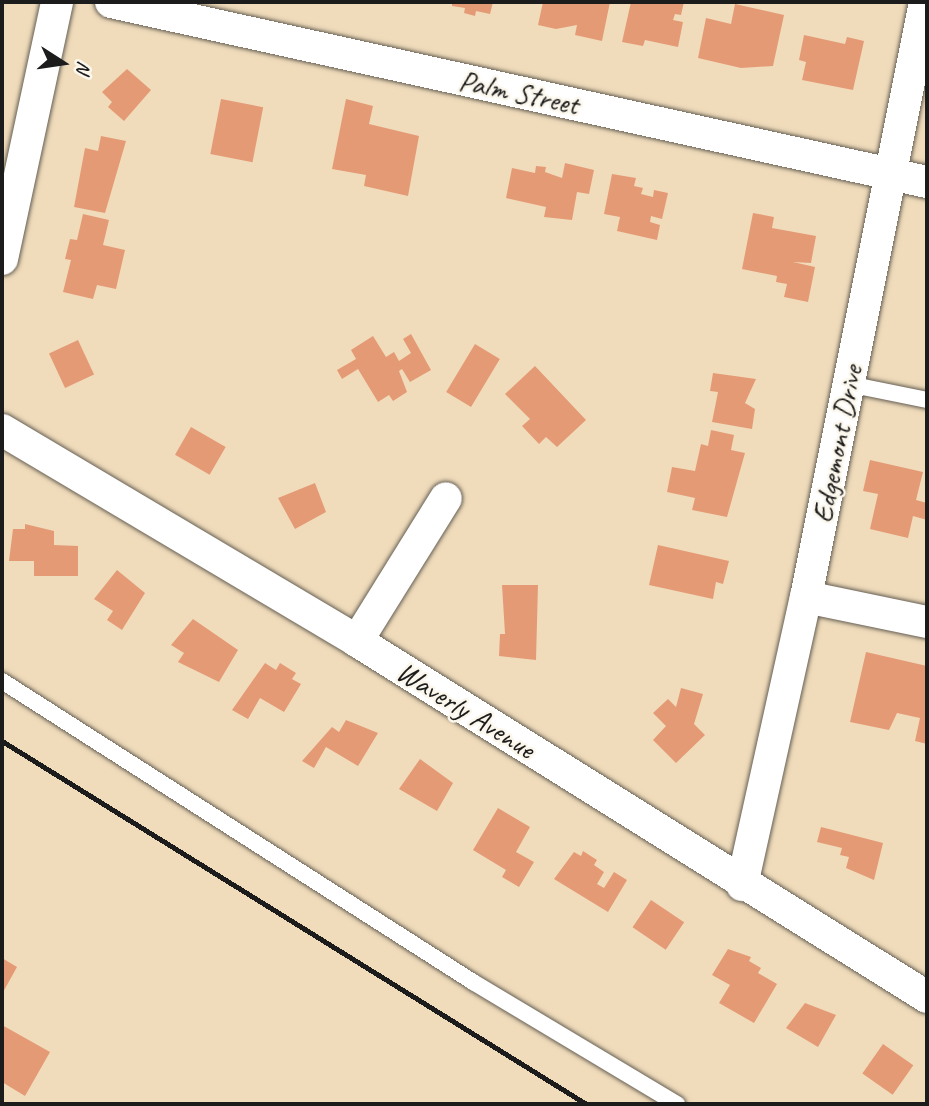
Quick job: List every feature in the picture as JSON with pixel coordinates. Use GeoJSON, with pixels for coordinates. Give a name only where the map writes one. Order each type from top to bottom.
{"type":"FeatureCollection","features":[{"type":"Feature","properties":{"kind":"street"},"geometry":{"type":"LineString","coordinates":[[2,259],[57,2]]}},
{"type":"Feature","properties":{"kind":"street","name":"Palm Street"},"geometry":{"type":"LineString","coordinates":[[111,2],[927,182]]}},
{"type":"Feature","properties":{"kind":"street","name":"Edgemont Drive"},"geometry":{"type":"LineString","coordinates":[[742,886],[806,597],[925,2]]}},
{"type":"Feature","properties":{"kind":"street","name":"Waverly Avenue"},"geometry":{"type":"LineString","coordinates":[[2,430],[357,641],[742,886],[927,997]]}},
{"type":"Feature","properties":{"kind":"street"},"geometry":{"type":"LineString","coordinates":[[357,641],[446,498]]}},
{"type":"Feature","properties":{"kind":"street"},"geometry":{"type":"LineString","coordinates":[[806,597],[927,622]]}},
{"type":"Feature","properties":{"kind":"lane"},"geometry":{"type":"LineString","coordinates":[[848,384],[927,400]]}},
{"type":"Feature","properties":{"kind":"lane"},"geometry":{"type":"LineString","coordinates":[[2,681],[473,982],[677,1104]]}},
{"type":"Feature","properties":{"kind":"building"},"geometry":{"type":"Polygon","coordinates":[[[452,2],[493,2],[490,14],[476,11],[475,16],[464,13],[465,8],[452,6],[452,2]]]}},
{"type":"Feature","properties":{"kind":"building"},"geometry":{"type":"Polygon","coordinates":[[[543,2],[610,2],[602,41],[575,35],[577,25],[556,29],[538,25],[543,2]]]}},
{"type":"Feature","properties":{"kind":"building"},"geometry":{"type":"Polygon","coordinates":[[[631,2],[684,2],[681,15],[675,14],[673,20],[683,22],[678,47],[645,40],[643,46],[622,42],[631,2]]]}},
{"type":"Feature","properties":{"kind":"building"},"geometry":{"type":"Polygon","coordinates":[[[735,4],[784,15],[773,66],[741,68],[698,58],[706,18],[731,24],[735,4]]]}},
{"type":"Feature","properties":{"kind":"building"},"geometry":{"type":"Polygon","coordinates":[[[804,35],[845,44],[847,37],[864,41],[853,90],[802,80],[806,62],[799,60],[804,35]]]}},
{"type":"Feature","properties":{"kind":"building"},"geometry":{"type":"Polygon","coordinates":[[[127,69],[151,90],[124,121],[108,107],[112,102],[102,92],[127,69]]]}},
{"type":"Feature","properties":{"kind":"building"},"geometry":{"type":"Polygon","coordinates":[[[221,99],[263,107],[253,162],[210,154],[221,99]]]}},
{"type":"Feature","properties":{"kind":"building"},"geometry":{"type":"Polygon","coordinates":[[[346,99],[373,106],[369,124],[419,136],[408,196],[364,186],[366,175],[332,169],[346,99]]]}},
{"type":"Feature","properties":{"kind":"building"},"geometry":{"type":"Polygon","coordinates":[[[101,136],[126,141],[105,213],[74,207],[85,148],[98,151],[101,136]]]}},
{"type":"Feature","properties":{"kind":"building"},"geometry":{"type":"Polygon","coordinates":[[[565,163],[594,170],[589,194],[577,192],[572,220],[544,217],[546,207],[506,198],[512,168],[535,173],[536,166],[546,167],[545,172],[562,178],[565,163]]]}},
{"type":"Feature","properties":{"kind":"building"},"geometry":{"type":"Polygon","coordinates":[[[612,174],[636,178],[634,186],[643,188],[641,194],[653,197],[654,190],[668,193],[662,219],[651,216],[650,222],[660,225],[657,240],[617,231],[620,217],[604,214],[612,174]]]}},
{"type":"Feature","properties":{"kind":"building"},"geometry":{"type":"Polygon","coordinates":[[[753,213],[774,217],[772,228],[816,236],[811,263],[793,262],[815,267],[808,302],[784,297],[787,284],[776,282],[777,276],[742,269],[753,213]]]}},
{"type":"Feature","properties":{"kind":"building"},"geometry":{"type":"Polygon","coordinates":[[[83,214],[109,220],[103,245],[125,250],[116,289],[97,285],[93,299],[63,292],[71,260],[65,259],[70,239],[77,240],[83,214]]]}},
{"type":"Feature","properties":{"kind":"building"},"geometry":{"type":"Polygon","coordinates":[[[411,334],[431,370],[410,382],[402,369],[399,371],[407,392],[393,401],[389,395],[378,402],[358,369],[342,379],[337,370],[356,359],[351,350],[373,336],[386,357],[394,352],[399,361],[411,353],[403,339],[411,334]]]}},
{"type":"Feature","properties":{"kind":"building"},"geometry":{"type":"Polygon","coordinates":[[[78,340],[94,374],[65,388],[49,354],[78,340]]]}},
{"type":"Feature","properties":{"kind":"building"},"geometry":{"type":"Polygon","coordinates":[[[475,344],[500,359],[471,407],[446,392],[475,344]]]}},
{"type":"Feature","properties":{"kind":"building"},"geometry":{"type":"Polygon","coordinates":[[[535,366],[586,420],[557,447],[546,437],[539,444],[522,426],[530,419],[505,394],[535,366]]]}},
{"type":"Feature","properties":{"kind":"building"},"geometry":{"type":"Polygon","coordinates":[[[713,373],[756,379],[745,403],[755,409],[752,429],[712,422],[718,392],[710,391],[713,373]]]}},
{"type":"Feature","properties":{"kind":"building"},"geometry":{"type":"Polygon","coordinates":[[[191,427],[226,447],[210,475],[175,455],[191,427]]]}},
{"type":"Feature","properties":{"kind":"building"},"geometry":{"type":"Polygon","coordinates":[[[711,430],[734,435],[731,450],[745,453],[727,517],[692,510],[695,498],[667,492],[672,467],[695,471],[701,444],[708,446],[711,430]]]}},
{"type":"Feature","properties":{"kind":"building"},"geometry":{"type":"Polygon","coordinates":[[[870,460],[923,472],[916,500],[927,503],[927,520],[913,516],[908,538],[870,529],[878,494],[863,491],[870,460]]]}},
{"type":"Feature","properties":{"kind":"building"},"geometry":{"type":"Polygon","coordinates":[[[315,483],[326,512],[295,529],[278,498],[315,483]]]}},
{"type":"Feature","properties":{"kind":"building"},"geometry":{"type":"Polygon","coordinates":[[[25,524],[54,531],[54,545],[78,546],[78,576],[34,576],[34,561],[9,561],[13,529],[25,529],[25,524]]]}},
{"type":"Feature","properties":{"kind":"building"},"geometry":{"type":"Polygon","coordinates":[[[658,545],[729,561],[723,584],[716,582],[713,599],[649,585],[658,545]]]}},
{"type":"Feature","properties":{"kind":"building"},"geometry":{"type":"Polygon","coordinates":[[[117,570],[145,593],[122,630],[107,620],[113,611],[94,599],[117,570]]]}},
{"type":"Feature","properties":{"kind":"building"},"geometry":{"type":"Polygon","coordinates":[[[502,585],[538,585],[536,660],[499,656],[500,634],[505,634],[502,585]]]}},
{"type":"Feature","properties":{"kind":"building"},"geometry":{"type":"Polygon","coordinates":[[[193,619],[238,650],[219,682],[178,662],[184,653],[171,645],[193,619]]]}},
{"type":"Feature","properties":{"kind":"building"},"geometry":{"type":"Polygon","coordinates":[[[866,652],[927,666],[927,744],[915,741],[920,718],[897,713],[889,730],[850,722],[866,652]]]}},
{"type":"Feature","properties":{"kind":"building"},"geometry":{"type":"Polygon","coordinates":[[[265,663],[276,670],[280,663],[296,673],[292,679],[301,684],[284,712],[260,698],[248,719],[232,710],[265,663]]]}},
{"type":"Feature","properties":{"kind":"building"},"geometry":{"type":"Polygon","coordinates":[[[681,688],[703,694],[694,724],[705,735],[676,763],[653,740],[666,726],[653,713],[668,699],[676,707],[681,688]]]}},
{"type":"Feature","properties":{"kind":"building"},"geometry":{"type":"Polygon","coordinates":[[[346,720],[378,733],[358,766],[326,747],[314,768],[302,761],[332,727],[339,732],[346,720]]]}},
{"type":"Feature","properties":{"kind":"building"},"geometry":{"type":"Polygon","coordinates":[[[420,759],[453,783],[437,811],[399,789],[420,759]]]}},
{"type":"Feature","properties":{"kind":"building"},"geometry":{"type":"Polygon","coordinates":[[[498,808],[530,827],[516,852],[534,862],[519,887],[502,877],[506,870],[473,850],[498,808]]]}},
{"type":"Feature","properties":{"kind":"building"},"geometry":{"type":"Polygon","coordinates":[[[821,827],[883,843],[874,880],[846,868],[849,857],[840,855],[842,848],[817,842],[821,827]]]}},
{"type":"Feature","properties":{"kind":"building"},"geometry":{"type":"Polygon","coordinates":[[[583,851],[597,860],[594,865],[604,872],[597,884],[604,888],[614,872],[627,880],[608,912],[554,879],[574,852],[581,856],[583,851]]]}},
{"type":"Feature","properties":{"kind":"building"},"geometry":{"type":"Polygon","coordinates":[[[651,900],[684,922],[666,950],[633,927],[651,900]]]}},
{"type":"Feature","properties":{"kind":"building"},"geometry":{"type":"Polygon","coordinates":[[[728,949],[751,957],[749,961],[761,968],[758,973],[777,984],[754,1023],[719,1003],[730,985],[712,975],[728,949]]]}},
{"type":"Feature","properties":{"kind":"building"},"geometry":{"type":"Polygon","coordinates":[[[2,958],[17,967],[2,994],[2,958]]]}},
{"type":"Feature","properties":{"kind":"building"},"geometry":{"type":"Polygon","coordinates":[[[805,1003],[836,1015],[818,1047],[786,1028],[805,1003]]]}},
{"type":"Feature","properties":{"kind":"building"},"geometry":{"type":"Polygon","coordinates":[[[2,1025],[50,1052],[25,1096],[2,1082],[2,1025]]]}},
{"type":"Feature","properties":{"kind":"building"},"geometry":{"type":"Polygon","coordinates":[[[883,1044],[913,1065],[893,1095],[862,1073],[883,1044]]]}},
{"type":"Feature","properties":{"kind":"railway"},"geometry":{"type":"LineString","coordinates":[[2,741],[586,1104]]}}]}
